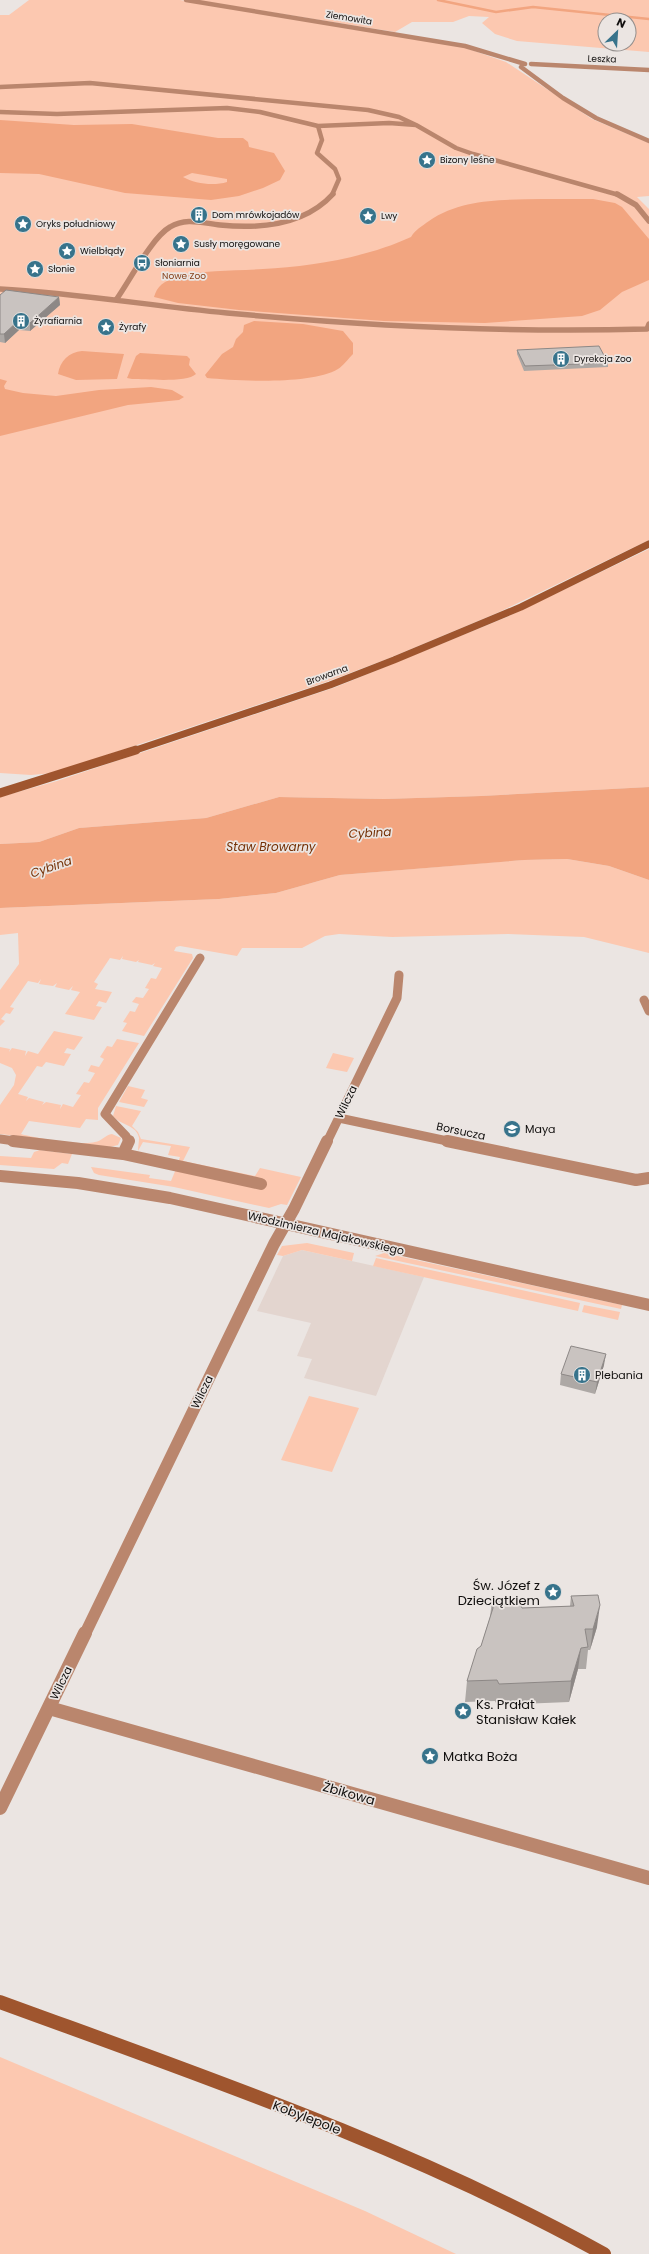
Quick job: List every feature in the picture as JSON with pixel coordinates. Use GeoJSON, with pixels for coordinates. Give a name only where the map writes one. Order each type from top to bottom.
{"type":"FeatureCollection","features":[{"type":"Feature","properties":{"kind":"street","name":"Ziemowita"},"geometry":{"type":"LineString","coordinates":[[186,0],[465,46],[507,60],[525,64]]}},
{"type":"Feature","properties":{"kind":"street","name":"Ziemowita"},"geometry":{"type":"LineString","coordinates":[[507,60],[520,67],[563,98],[596,118],[649,141]]}},
{"type":"Feature","properties":{"kind":"street"},"geometry":{"type":"LineString","coordinates":[[520,67],[525,64],[533,66]]}},
{"type":"Feature","properties":{"kind":"street"},"geometry":{"type":"LineString","coordinates":[[520,67],[533,66]]}},
{"type":"Feature","properties":{"kind":"street"},"geometry":{"type":"LineString","coordinates":[[528,73],[533,66]]}},
{"type":"Feature","properties":{"kind":"street","name":"Leszka"},"geometry":{"type":"LineString","coordinates":[[533,66],[649,70]]}},
{"type":"Feature","properties":{"kind":"street"},"geometry":{"type":"LineString","coordinates":[[0,87],[90,83],[368,110],[399,117],[456,148],[473,154],[614,193],[636,205],[649,221]]}},
{"type":"Feature","properties":{"kind":"street"},"geometry":{"type":"LineString","coordinates":[[0,112],[58,114],[227,108],[260,112],[318,126],[389,123],[416,125]]}},
{"type":"Feature","properties":{"kind":"street"},"geometry":{"type":"LineString","coordinates":[[389,123],[399,117]]}},
{"type":"Feature","properties":{"kind":"street"},"geometry":{"type":"LineString","coordinates":[[116,300],[166,229],[183,220],[236,226],[267,225],[296,218],[315,210],[324,204],[335,191],[340,179],[336,169],[317,153],[323,141],[323,134],[318,126]]}},
{"type":"Feature","properties":{"kind":"street"},"geometry":{"type":"LineString","coordinates":[[0,289],[40,291],[234,314],[454,330],[534,332],[616,330],[647,329],[649,324]]}},
{"type":"Feature","properties":{"kind":"street","name":"Browarna"},"geometry":{"type":"LineString","coordinates":[[0,793],[85,767],[330,685],[521,607],[649,544]]}},
{"type":"Feature","properties":{"kind":"street"},"geometry":{"type":"LineString","coordinates":[[124,1154],[129,1140],[124,1131],[111,1124],[106,1114],[108,1107],[200,958]]}},
{"type":"Feature","properties":{"kind":"street","name":"Wilcza"},"geometry":{"type":"LineString","coordinates":[[0,1808],[397,998],[399,975]]}},
{"type":"Feature","properties":{"kind":"street"},"geometry":{"type":"LineString","coordinates":[[644,1000],[649,1011]]}},
{"type":"Feature","properties":{"kind":"street","name":"Borsucza"},"geometry":{"type":"LineString","coordinates":[[339,1118],[636,1180],[649,1178]]}},
{"type":"Feature","properties":{"kind":"street"},"geometry":{"type":"LineString","coordinates":[[0,1139],[124,1154],[261,1184]]}},
{"type":"Feature","properties":{"kind":"street","name":"Włodzimierza Majakowskiego"},"geometry":{"type":"LineString","coordinates":[[0,1176],[120,1189],[649,1304]]}},
{"type":"Feature","properties":{"kind":"street","name":"Żbikowa"},"geometry":{"type":"LineString","coordinates":[[49,1708],[649,1878]]}},
{"type":"Feature","properties":{"kind":"street","name":"Kobylepole"},"geometry":{"type":"LineString","coordinates":[[0,2002],[388,2149],[469,2183],[564,2231],[604,2254]]}},
{"type":"Feature","properties":{"kind":"shaded area"},"geometry":{"type":"Polygon","coordinates":[[[302,1250],[424,1277],[376,1396],[304,1378],[312,1359],[297,1356],[311,1323],[257,1311],[283,1256],[302,1250]]]}},
{"type":"Feature","properties":{"kind":"green space","name":"Nowe Zoo"},"geometry":{"type":"Polygon","coordinates":[[[29,0],[180,0],[463,47],[506,62],[592,119],[649,143],[649,196],[637,197],[649,209],[649,540],[497,613],[387,659],[326,682],[53,773],[31,775],[0,773],[0,15],[9,15],[29,0]]]}},
{"type":"Feature","properties":{"kind":"green space"},"geometry":{"type":"Polygon","coordinates":[[[195,0],[649,0],[649,52],[637,51],[637,12],[597,12],[597,48],[517,41],[495,34],[482,23],[489,17],[469,16],[453,22],[412,22],[395,32],[195,0]]]}},
{"type":"Feature","properties":{"kind":"green space"},"geometry":{"type":"Polygon","coordinates":[[[649,549],[649,787],[481,796],[384,799],[279,797],[206,818],[79,828],[39,842],[0,844],[0,797],[57,781],[336,687],[507,617],[649,549]]]}},
{"type":"Feature","properties":{"kind":"green space"},"geometry":{"type":"Polygon","coordinates":[[[567,859],[609,866],[649,880],[649,953],[584,937],[508,934],[392,937],[339,934],[325,936],[302,948],[242,948],[237,956],[180,946],[176,947],[174,951],[192,954],[193,958],[144,1036],[122,1031],[127,1023],[123,1022],[130,1011],[135,1012],[139,1004],[132,1002],[136,997],[143,998],[149,989],[145,988],[151,978],[156,979],[162,968],[153,966],[155,963],[152,965],[138,962],[139,960],[136,962],[122,959],[123,956],[120,960],[110,958],[94,982],[98,984],[95,989],[112,992],[106,1003],[99,1001],[96,1006],[102,1007],[94,1020],[65,1014],[80,992],[71,990],[73,986],[69,990],[55,987],[57,983],[53,986],[39,984],[41,979],[38,983],[28,981],[10,1007],[14,1008],[10,1014],[6,1013],[1,1019],[5,1021],[0,1026],[0,990],[19,964],[18,933],[0,935],[0,908],[219,899],[276,893],[340,875],[523,860],[567,859]]]}},
{"type":"Feature","properties":{"kind":"green space"},"geometry":{"type":"Polygon","coordinates":[[[54,1031],[83,1037],[74,1050],[67,1048],[64,1053],[71,1054],[64,1066],[46,1062],[42,1067],[37,1066],[18,1094],[28,1097],[26,1101],[29,1098],[44,1102],[42,1105],[46,1102],[61,1105],[60,1109],[63,1104],[73,1107],[81,1095],[76,1094],[84,1082],[89,1083],[95,1073],[88,1071],[91,1065],[99,1067],[104,1059],[100,1057],[107,1046],[112,1047],[117,1039],[139,1043],[98,1108],[98,1120],[86,1119],[80,1128],[29,1121],[21,1134],[53,1140],[0,1134],[0,1105],[14,1085],[16,1075],[12,1068],[0,1063],[0,1047],[10,1049],[9,1052],[12,1048],[26,1051],[25,1056],[28,1051],[38,1054],[54,1031]]]}},
{"type":"Feature","properties":{"kind":"green space"},"geometry":{"type":"Polygon","coordinates":[[[333,1053],[354,1058],[347,1072],[326,1068],[333,1053]]]}},
{"type":"Feature","properties":{"kind":"green space"},"geometry":{"type":"Polygon","coordinates":[[[128,1086],[145,1090],[141,1098],[148,1100],[144,1107],[119,1102],[128,1086]]]}},
{"type":"Feature","properties":{"kind":"green space"},"geometry":{"type":"Polygon","coordinates":[[[116,1106],[141,1111],[132,1126],[138,1132],[141,1139],[190,1147],[183,1161],[255,1176],[260,1168],[301,1177],[287,1205],[281,1204],[269,1208],[174,1187],[99,1175],[94,1173],[91,1167],[150,1175],[149,1178],[171,1181],[176,1169],[262,1188],[266,1181],[178,1162],[180,1157],[168,1155],[171,1146],[143,1142],[138,1151],[138,1134],[135,1130],[113,1116],[116,1106]]]}},
{"type":"Feature","properties":{"kind":"green space"},"geometry":{"type":"Polygon","coordinates":[[[112,1134],[121,1138],[118,1145],[110,1147],[71,1142],[95,1142],[112,1134]]]}},
{"type":"Feature","properties":{"kind":"green space"},"geometry":{"type":"Polygon","coordinates":[[[40,1150],[72,1154],[68,1164],[62,1163],[54,1169],[0,1165],[0,1156],[31,1158],[34,1152],[40,1150]]]}},
{"type":"Feature","properties":{"kind":"green space"},"geometry":{"type":"Polygon","coordinates":[[[307,1243],[354,1253],[352,1261],[302,1250],[283,1256],[277,1255],[282,1246],[307,1243]]]}},
{"type":"Feature","properties":{"kind":"green space"},"geometry":{"type":"Polygon","coordinates":[[[384,1253],[622,1305],[621,1309],[375,1256],[384,1253]]]}},
{"type":"Feature","properties":{"kind":"green space"},"geometry":{"type":"Polygon","coordinates":[[[376,1258],[580,1303],[578,1311],[373,1266],[376,1258]]]}},
{"type":"Feature","properties":{"kind":"green space"},"geometry":{"type":"Polygon","coordinates":[[[584,1305],[620,1312],[618,1320],[582,1312],[584,1305]]]}},
{"type":"Feature","properties":{"kind":"green space"},"geometry":{"type":"Polygon","coordinates":[[[309,1396],[359,1408],[332,1472],[281,1460],[309,1396]]]}},
{"type":"Feature","properties":{"kind":"green space"},"geometry":{"type":"Polygon","coordinates":[[[0,2057],[365,2211],[456,2254],[0,2254],[0,2057]]]}},
{"type":"Feature","properties":{"kind":"water"},"geometry":{"type":"Polygon","coordinates":[[[0,120],[74,125],[132,124],[218,138],[243,138],[248,142],[249,147],[274,153],[285,171],[280,180],[263,188],[239,196],[211,200],[125,193],[39,174],[0,173],[0,120]],[[192,173],[183,177],[199,183],[211,184],[227,182],[227,179],[192,173]]]}},
{"type":"Feature","properties":{"kind":"water"},"geometry":{"type":"Polygon","coordinates":[[[593,199],[615,203],[622,207],[649,239],[649,280],[622,292],[600,310],[582,316],[485,323],[384,321],[239,310],[178,303],[154,297],[159,287],[164,282],[186,275],[219,271],[281,268],[338,260],[376,250],[411,237],[417,230],[429,221],[442,213],[455,208],[469,204],[498,200],[593,199]]]}},
{"type":"Feature","properties":{"kind":"water"},"geometry":{"type":"Polygon","coordinates":[[[254,321],[303,324],[343,331],[353,343],[353,354],[338,369],[310,378],[255,381],[207,378],[205,375],[222,354],[233,347],[236,339],[243,332],[244,325],[254,321]]]}},
{"type":"Feature","properties":{"kind":"water"},"geometry":{"type":"Polygon","coordinates":[[[82,351],[124,354],[117,379],[76,380],[58,374],[63,361],[69,355],[82,351]]]}},
{"type":"Feature","properties":{"kind":"water"},"geometry":{"type":"Polygon","coordinates":[[[140,353],[187,356],[190,359],[189,365],[196,374],[184,379],[175,380],[127,378],[136,356],[140,353]]]}},
{"type":"Feature","properties":{"kind":"water"},"geometry":{"type":"Polygon","coordinates":[[[0,379],[7,381],[4,386],[5,389],[23,393],[56,396],[99,390],[151,387],[172,390],[184,397],[179,400],[128,405],[0,436],[0,379]]]}},
{"type":"Feature","properties":{"kind":"water","name":"Staw Browarny"},"geometry":{"type":"Polygon","coordinates":[[[649,787],[649,880],[609,866],[567,859],[524,860],[340,875],[276,893],[219,899],[0,908],[0,844],[39,842],[79,828],[206,818],[279,797],[384,799],[481,796],[649,787]]]}},
{"type":"Feature","properties":{"kind":"building","name":"Żyrafiarnia"},"geometry":{"type":"Polygon","coordinates":[[[6,290],[59,297],[30,323],[18,321],[4,334],[0,334],[0,295],[6,290]]]}},
{"type":"Feature","properties":{"kind":"building","name":"Dyrekcja Zoo"},"geometry":{"type":"Polygon","coordinates":[[[599,346],[608,363],[525,366],[517,350],[599,346]]]}},
{"type":"Feature","properties":{"kind":"building"},"geometry":{"type":"Polygon","coordinates":[[[571,1346],[606,1354],[597,1382],[561,1374],[571,1346]]]}},
{"type":"Feature","properties":{"kind":"building"},"geometry":{"type":"Polygon","coordinates":[[[598,1595],[600,1605],[593,1629],[585,1629],[588,1647],[581,1648],[571,1681],[499,1684],[497,1680],[467,1681],[477,1649],[481,1646],[493,1608],[492,1600],[518,1598],[522,1608],[574,1606],[571,1596],[598,1595]]]}},
{"type":"Feature","properties":{"kind":"waterway"},"geometry":{"type":"LineString","coordinates":[[438,0],[496,12],[533,7],[649,19]]}},
{"type":"Feature","properties":{"kind":"place","name":"Bizony leśne"},"geometry":{"type":"Point","coordinates":[427,160]}},
{"type":"Feature","properties":{"kind":"place","name":"Dom mrówkojadów"},"geometry":{"type":"Point","coordinates":[199,215]}},
{"type":"Feature","properties":{"kind":"place","name":"Lwy"},"geometry":{"type":"Point","coordinates":[368,216]}},
{"type":"Feature","properties":{"kind":"place","name":"Oryks południowy"},"geometry":{"type":"Point","coordinates":[23,224]}},
{"type":"Feature","properties":{"kind":"place","name":"Susły moręgowane"},"geometry":{"type":"Point","coordinates":[181,244]}},
{"type":"Feature","properties":{"kind":"place","name":"Wielbłądy"},"geometry":{"type":"Point","coordinates":[67,251]}},
{"type":"Feature","properties":{"kind":"place","name":"Słoniarnia"},"geometry":{"type":"Point","coordinates":[142,263]}},
{"type":"Feature","properties":{"kind":"place","name":"Słonie"},"geometry":{"type":"Point","coordinates":[35,269]}},
{"type":"Feature","properties":{"kind":"place","name":"Żyrafiarnia"},"geometry":{"type":"Point","coordinates":[21,321]}},
{"type":"Feature","properties":{"kind":"place","name":"Żyrafy"},"geometry":{"type":"Point","coordinates":[106,327]}},
{"type":"Feature","properties":{"kind":"place","name":"Dyrekcja Zoo"},"geometry":{"type":"Point","coordinates":[561,359]}},
{"type":"Feature","properties":{"kind":"place","name":"Maya"},"geometry":{"type":"Point","coordinates":[512,1129]}},
{"type":"Feature","properties":{"kind":"place","name":"Plebania"},"geometry":{"type":"Point","coordinates":[582,1375]}},
{"type":"Feature","properties":{"kind":"place","name":"Św. Józef z Dzieciątkiem"},"geometry":{"type":"Point","coordinates":[553,1592]}},
{"type":"Feature","properties":{"kind":"place","name":"Ks. Prałat Stanisław Kałek"},"geometry":{"type":"Point","coordinates":[463,1711]}},
{"type":"Feature","properties":{"kind":"place","name":"Matka Boża"},"geometry":{"type":"Point","coordinates":[430,1756]}},
{"type":"Feature","properties":{"kind":"water label","name":"Cybina"},"geometry":{"type":"Point","coordinates":[370,833]}},
{"type":"Feature","properties":{"kind":"water label","name":"Cybina"},"geometry":{"type":"Point","coordinates":[51,867]}}]}
